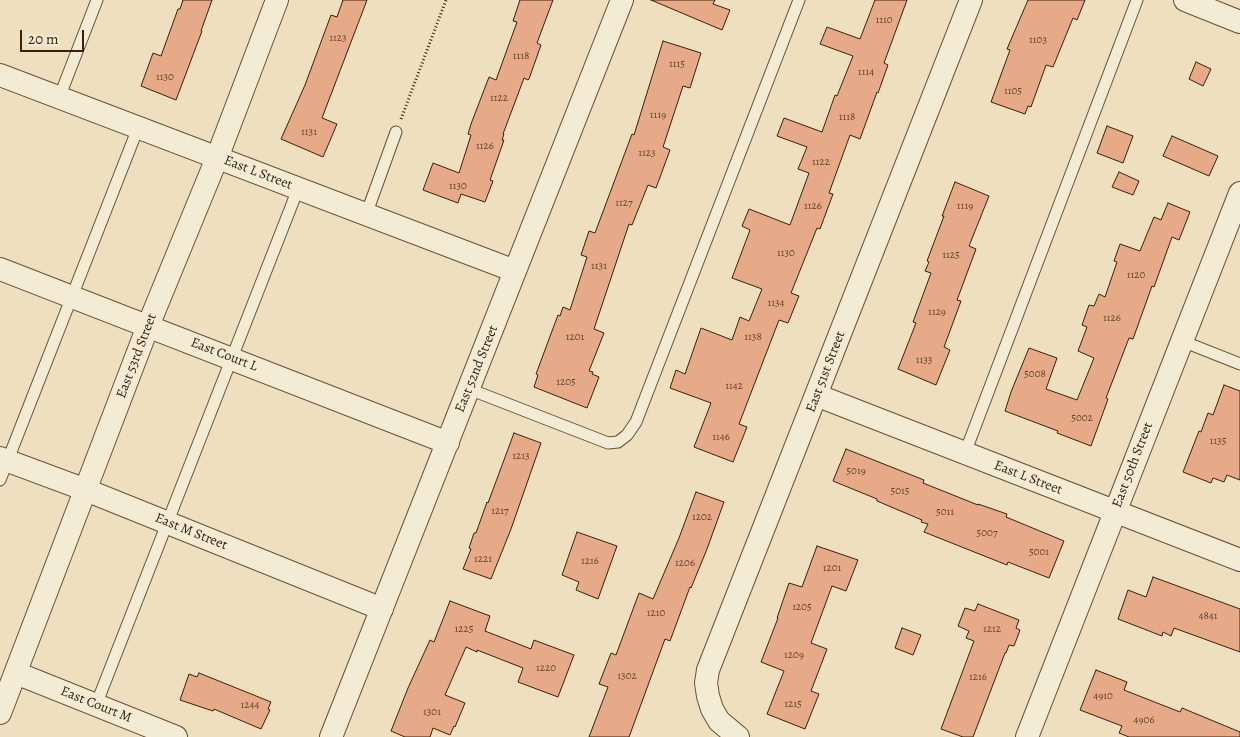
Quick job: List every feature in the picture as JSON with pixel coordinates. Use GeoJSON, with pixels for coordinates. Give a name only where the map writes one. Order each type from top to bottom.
{"type":"FeatureCollection","features":[{"type":"Feature","properties":{"kind":"street","name":"East 53rd Street"},"geometry":{"type":"LineString","coordinates":[[0,713],[148,326],[217,158],[277,0]]}},
{"type":"Feature","properties":{"kind":"street","name":"East 52nd Street"},"geometry":{"type":"LineString","coordinates":[[331,737],[622,0]]}},
{"type":"Feature","properties":{"kind":"street","name":"East 51st Street"},"geometry":{"type":"LineString","coordinates":[[738,737],[719,721],[712,710],[706,683],[708,670],[971,0]]}},
{"type":"Feature","properties":{"kind":"street"},"geometry":{"type":"LineString","coordinates":[[1185,0],[1240,22]]}},
{"type":"Feature","properties":{"kind":"street","name":"East L Street"},"geometry":{"type":"LineString","coordinates":[[0,75],[515,271]]}},
{"type":"Feature","properties":{"kind":"street","name":"East 50th Street"},"geometry":{"type":"LineString","coordinates":[[1026,737],[1240,193]]}},
{"type":"Feature","properties":{"kind":"street","name":"East Court L"},"geometry":{"type":"LineString","coordinates":[[0,268],[448,443]]}},
{"type":"Feature","properties":{"kind":"street","name":"East L Street"},"geometry":{"type":"LineString","coordinates":[[816,395],[1240,560]]}},
{"type":"Feature","properties":{"kind":"street","name":"East M Street"},"geometry":{"type":"LineString","coordinates":[[3,466],[86,490],[382,609]]}},
{"type":"Feature","properties":{"kind":"street","name":"East Court M"},"geometry":{"type":"LineString","coordinates":[[16,673],[176,737]]}},
{"type":"Feature","properties":{"kind":"lane"},"geometry":{"type":"LineString","coordinates":[[59,98],[97,0]]}},
{"type":"Feature","properties":{"kind":"lane"},"geometry":{"type":"LineString","coordinates":[[469,388],[608,443],[618,442],[627,435],[640,413],[799,0]]}},
{"type":"Feature","properties":{"kind":"lane"},"geometry":{"type":"LineString","coordinates":[[965,453],[1138,0]]}},
{"type":"Feature","properties":{"kind":"lane"},"geometry":{"type":"LineString","coordinates":[[3,466],[138,128]]}},
{"type":"Feature","properties":{"kind":"lane"},"geometry":{"type":"LineString","coordinates":[[366,215],[396,132]]}},
{"type":"Feature","properties":{"kind":"lane"},"geometry":{"type":"LineString","coordinates":[[96,705],[298,188]]}},
{"type":"Feature","properties":{"kind":"lane"},"geometry":{"type":"LineString","coordinates":[[1182,341],[1240,364]]}},
{"type":"Feature","properties":{"kind":"path"},"geometry":{"type":"LineString","coordinates":[[396,132],[446,0]]}},
{"type":"Feature","properties":{"kind":"building"},"geometry":{"type":"Polygon","coordinates":[[[183,0],[212,0],[176,100],[141,86],[153,53],[161,56],[183,0]]]}},
{"type":"Feature","properties":{"kind":"building"},"geometry":{"type":"Polygon","coordinates":[[[343,0],[367,0],[322,118],[337,124],[323,157],[281,139],[305,85],[331,15],[337,17],[343,0]]]}},
{"type":"Feature","properties":{"kind":"building"},"geometry":{"type":"Polygon","coordinates":[[[520,0],[553,0],[537,43],[541,45],[529,79],[524,78],[503,134],[502,140],[504,140],[490,180],[493,181],[485,202],[461,194],[458,203],[423,190],[433,163],[459,173],[471,135],[468,134],[471,124],[489,77],[496,80],[517,22],[513,21],[520,0]]]}},
{"type":"Feature","properties":{"kind":"building"},"geometry":{"type":"Polygon","coordinates":[[[651,0],[715,0],[713,4],[730,10],[722,30],[651,0]]]}},
{"type":"Feature","properties":{"kind":"building"},"geometry":{"type":"Polygon","coordinates":[[[875,0],[907,0],[884,63],[888,65],[860,139],[850,135],[829,193],[833,194],[820,229],[817,228],[791,293],[799,296],[788,323],[779,320],[739,424],[747,427],[733,462],[694,447],[711,403],[670,388],[676,370],[685,374],[701,328],[732,340],[740,317],[749,321],[762,289],[732,278],[750,230],[742,226],[749,209],[790,225],[809,173],[798,169],[807,147],[777,136],[784,118],[822,132],[835,95],[837,96],[853,56],[820,44],[827,27],[860,39],[875,0]]]}},
{"type":"Feature","properties":{"kind":"building"},"geometry":{"type":"Polygon","coordinates":[[[1028,0],[1085,0],[1077,20],[1073,18],[1053,67],[1046,65],[1031,107],[1028,106],[1025,114],[991,102],[1010,50],[1007,49],[1028,0]]]}},
{"type":"Feature","properties":{"kind":"building"},"geometry":{"type":"Polygon","coordinates":[[[663,41],[701,53],[690,88],[683,86],[663,147],[670,150],[656,188],[648,185],[632,225],[629,224],[594,329],[604,333],[589,371],[599,377],[587,408],[534,387],[538,375],[536,374],[558,315],[560,316],[563,307],[570,310],[587,257],[581,255],[589,231],[595,233],[632,134],[634,135],[663,41]]]}},
{"type":"Feature","properties":{"kind":"building"},"geometry":{"type":"Polygon","coordinates":[[[1196,62],[1211,69],[1203,86],[1189,79],[1196,62]]]}},
{"type":"Feature","properties":{"kind":"building"},"geometry":{"type":"Polygon","coordinates":[[[1107,126],[1133,136],[1123,163],[1097,153],[1107,126]]]}},
{"type":"Feature","properties":{"kind":"building"},"geometry":{"type":"Polygon","coordinates":[[[1172,136],[1218,156],[1209,176],[1163,156],[1172,136]]]}},
{"type":"Feature","properties":{"kind":"building"},"geometry":{"type":"Polygon","coordinates":[[[1119,172],[1139,181],[1133,195],[1112,187],[1119,172]]]}},
{"type":"Feature","properties":{"kind":"building"},"geometry":{"type":"Polygon","coordinates":[[[955,182],[989,196],[969,246],[976,249],[957,300],[961,301],[944,347],[950,350],[936,385],[898,369],[916,323],[913,322],[931,273],[925,271],[929,262],[927,261],[955,182]]]}},
{"type":"Feature","properties":{"kind":"building"},"geometry":{"type":"Polygon","coordinates":[[[1168,203],[1190,212],[1179,240],[1172,237],[1133,339],[1129,338],[1106,398],[1108,399],[1091,446],[1005,411],[1029,348],[1057,358],[1046,389],[1077,400],[1094,358],[1078,351],[1087,327],[1082,325],[1089,305],[1094,306],[1099,294],[1105,297],[1117,262],[1114,261],[1120,244],[1140,251],[1154,217],[1161,220],[1168,203]]]}},
{"type":"Feature","properties":{"kind":"building"},"geometry":{"type":"Polygon","coordinates":[[[1224,385],[1240,391],[1240,480],[1227,475],[1224,482],[1213,478],[1211,483],[1183,472],[1199,431],[1201,432],[1208,413],[1213,415],[1224,385]]]}},
{"type":"Feature","properties":{"kind":"building"},"geometry":{"type":"Polygon","coordinates":[[[514,433],[541,443],[511,529],[491,579],[463,569],[471,549],[469,548],[474,533],[476,533],[488,503],[514,433]]]}},
{"type":"Feature","properties":{"kind":"building"},"geometry":{"type":"Polygon","coordinates":[[[846,449],[924,480],[923,483],[978,505],[1007,514],[1006,517],[1064,541],[1049,578],[1008,562],[1007,565],[924,532],[928,524],[921,522],[922,520],[833,481],[846,449]]]}},
{"type":"Feature","properties":{"kind":"building"},"geometry":{"type":"Polygon","coordinates":[[[696,492],[724,502],[670,641],[665,639],[629,737],[589,737],[608,687],[599,684],[611,653],[616,655],[639,593],[653,599],[696,492]]]}},
{"type":"Feature","properties":{"kind":"building"},"geometry":{"type":"Polygon","coordinates":[[[577,532],[617,546],[598,599],[576,590],[579,582],[562,575],[577,532]]]}},
{"type":"Feature","properties":{"kind":"building"},"geometry":{"type":"Polygon","coordinates":[[[817,546],[858,560],[846,591],[832,586],[811,643],[827,649],[811,691],[819,694],[805,729],[767,714],[784,671],[761,662],[789,583],[802,587],[817,546]]]}},
{"type":"Feature","properties":{"kind":"building"},"geometry":{"type":"Polygon","coordinates":[[[1153,577],[1240,609],[1240,652],[1174,628],[1171,636],[1163,632],[1162,636],[1118,619],[1128,590],[1146,597],[1153,577]]]}},
{"type":"Feature","properties":{"kind":"building"},"geometry":{"type":"Polygon","coordinates":[[[450,601],[490,616],[485,631],[531,649],[534,640],[574,655],[558,697],[518,682],[523,668],[466,647],[445,695],[465,703],[450,735],[433,728],[430,737],[405,737],[391,731],[430,640],[434,642],[450,601]]]}},
{"type":"Feature","properties":{"kind":"building"},"geometry":{"type":"Polygon","coordinates":[[[978,604],[1019,620],[1016,628],[1020,630],[1014,646],[1009,645],[1005,653],[973,737],[963,737],[941,729],[974,641],[966,638],[969,631],[958,626],[965,608],[975,611],[978,604]]]}},
{"type":"Feature","properties":{"kind":"building"},"geometry":{"type":"Polygon","coordinates":[[[902,628],[921,635],[913,655],[895,648],[902,628]]]}},
{"type":"Feature","properties":{"kind":"building"},"geometry":{"type":"Polygon","coordinates":[[[1096,670],[1127,682],[1124,690],[1180,712],[1182,708],[1240,732],[1240,737],[1129,737],[1119,733],[1122,726],[1080,710],[1096,670]]]}},
{"type":"Feature","properties":{"kind":"building"},"geometry":{"type":"Polygon","coordinates":[[[199,673],[271,702],[268,709],[270,710],[261,729],[214,709],[213,711],[180,700],[189,674],[197,677],[199,673]]]}}]}
